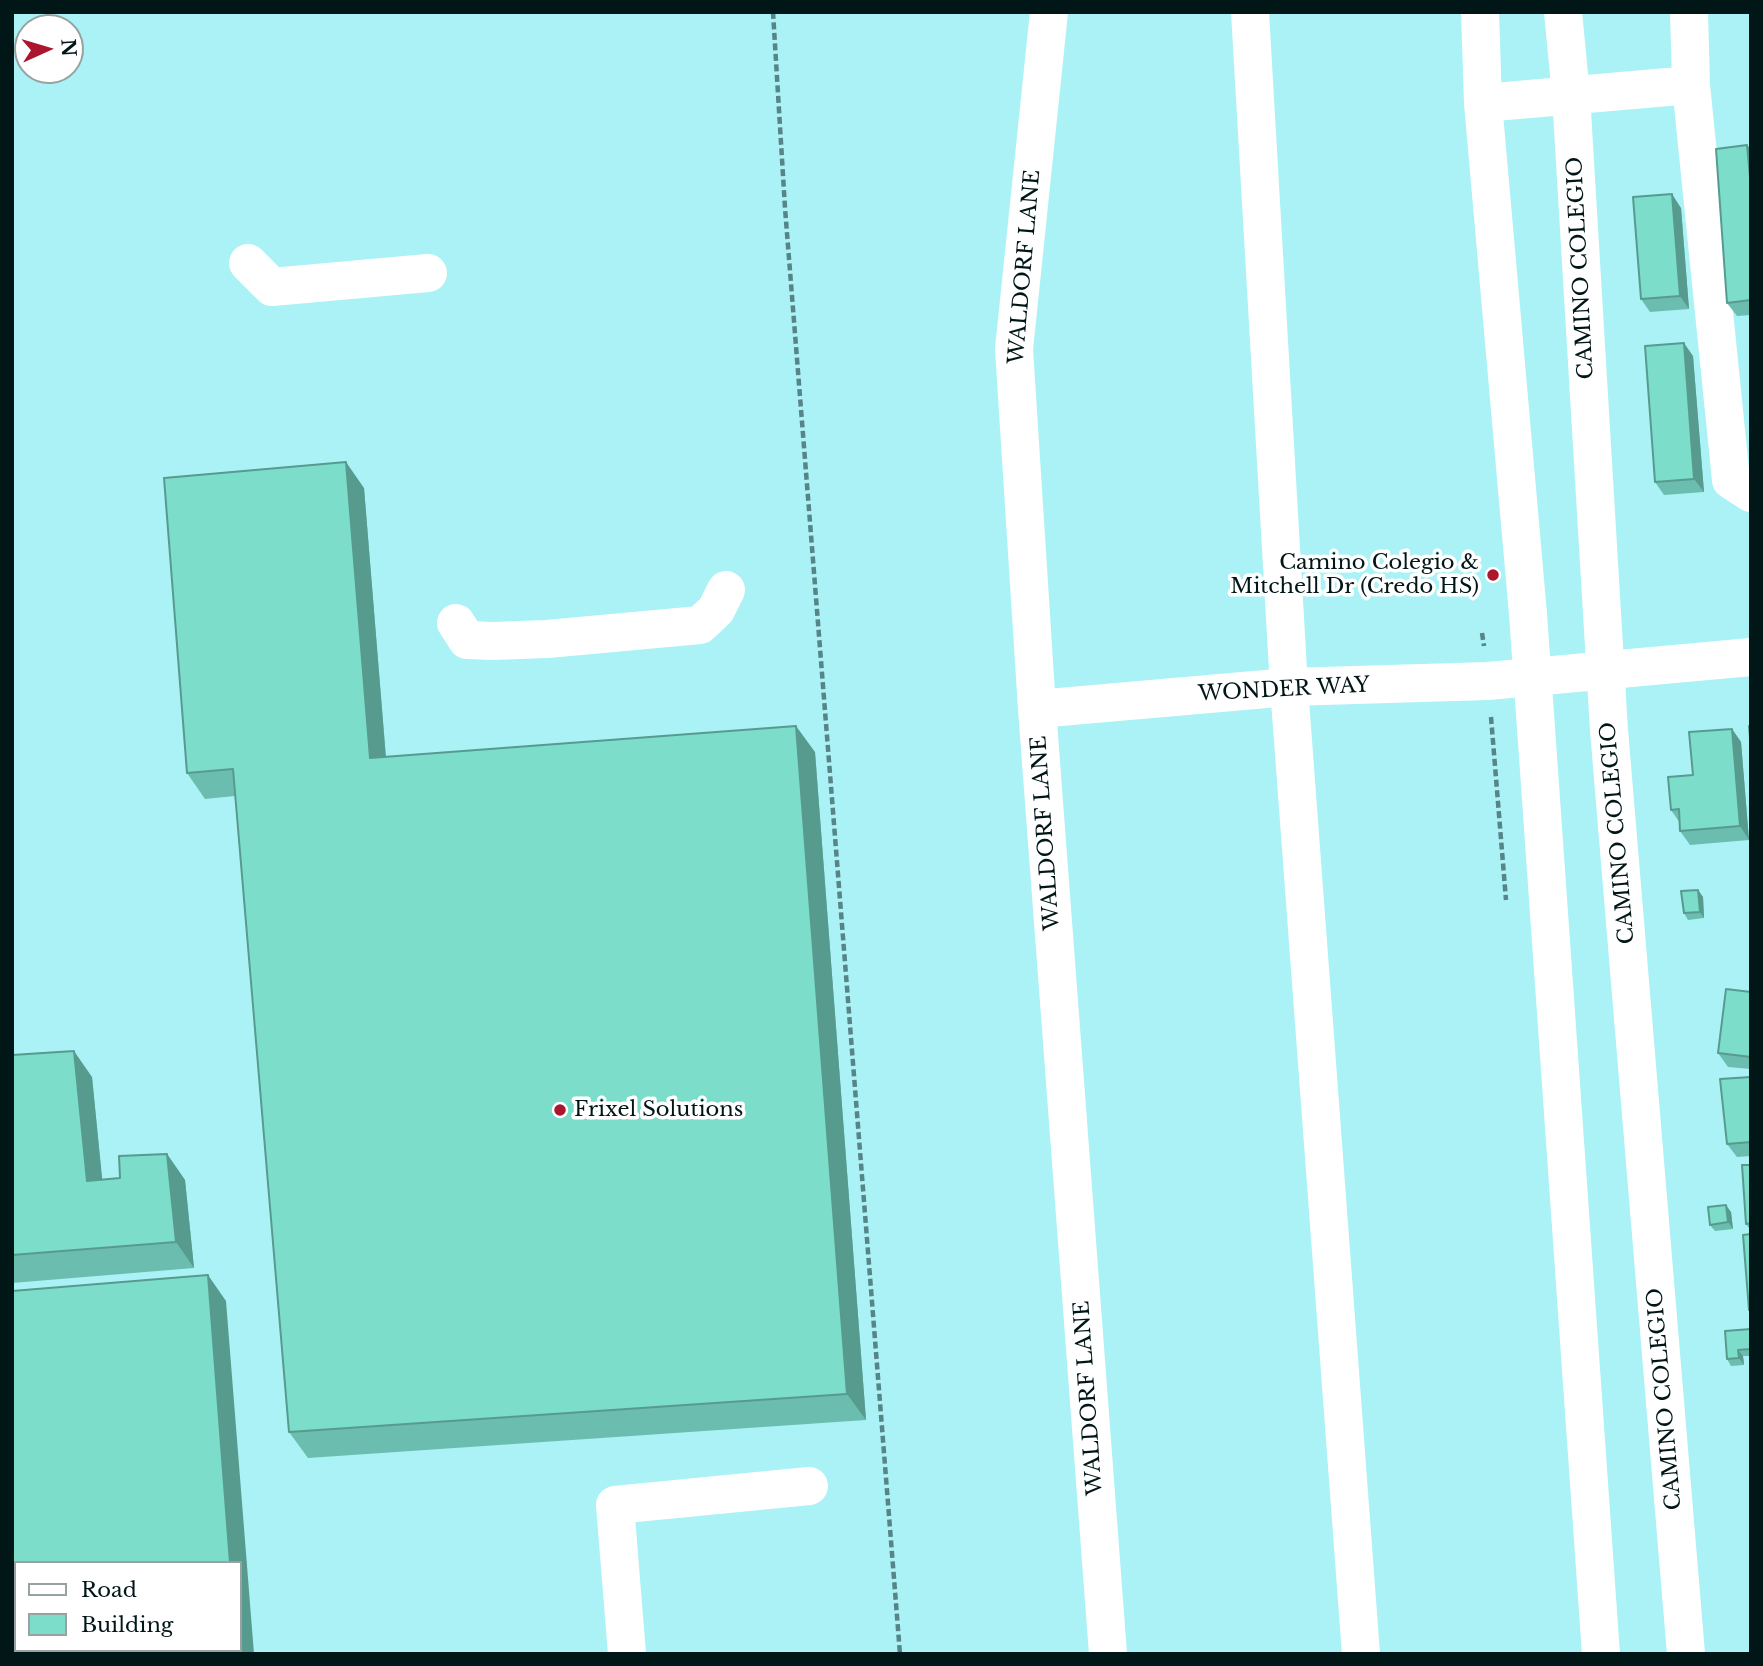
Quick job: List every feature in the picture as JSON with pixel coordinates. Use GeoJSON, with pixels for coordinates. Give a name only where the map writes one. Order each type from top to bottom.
{"type":"FeatureCollection","features":[{"type":"Feature","properties":{"kind":"street","name":"WALDORF LANE"},"geometry":{"type":"LineString","coordinates":[[1049,12],[1014,349],[1037,709],[1108,1654]]}},
{"type":"Feature","properties":{"kind":"street"},"geometry":{"type":"LineString","coordinates":[[1250,12],[1289,687],[1362,1654]]}},
{"type":"Feature","properties":{"kind":"street"},"geometry":{"type":"LineString","coordinates":[[1480,12],[1483,103],[1532,677],[1601,1654]]}},
{"type":"Feature","properties":{"kind":"street","name":"CAMINO COLEGIO"},"geometry":{"type":"LineString","coordinates":[[1563,12],[1571,95],[1605,670],[1686,1654]]}},
{"type":"Feature","properties":{"kind":"street"},"geometry":{"type":"LineString","coordinates":[[1689,12],[1691,85],[1731,480],[1751,493]]}},
{"type":"Feature","properties":{"kind":"street"},"geometry":{"type":"LineString","coordinates":[[1483,103],[1691,85]]}},
{"type":"Feature","properties":{"kind":"street"},"geometry":{"type":"LineString","coordinates":[[247,262],[272,287],[428,273]]}},
{"type":"Feature","properties":{"kind":"street"},"geometry":{"type":"LineString","coordinates":[[456,623],[467,640],[492,641],[547,639],[700,625],[716,610],[726,590]]}},
{"type":"Feature","properties":{"kind":"street","name":"WONDER WAY"},"geometry":{"type":"LineString","coordinates":[[1037,709],[1289,687],[1488,681],[1751,657]]}},
{"type":"Feature","properties":{"kind":"street"},"geometry":{"type":"LineString","coordinates":[[627,1654],[615,1505],[809,1486]]}},
{"type":"Feature","properties":{"kind":"path"},"geometry":{"type":"LineString","coordinates":[[773,12],[785,208],[900,1654]]}},
{"type":"Feature","properties":{"kind":"building"},"geometry":{"type":"Polygon","coordinates":[[[1747,145],[1751,188],[1751,300],[1727,303],[1716,149],[1747,145]]]}},
{"type":"Feature","properties":{"kind":"building"},"geometry":{"type":"Polygon","coordinates":[[[1672,194],[1680,296],[1641,299],[1633,197],[1672,194]]]}},
{"type":"Feature","properties":{"kind":"building"},"geometry":{"type":"Polygon","coordinates":[[[1684,343],[1694,479],[1655,482],[1645,346],[1684,343]]]}},
{"type":"Feature","properties":{"kind":"building","name":"Frixel Solutions"},"geometry":{"type":"Polygon","coordinates":[[[346,462],[370,758],[796,726],[847,1394],[289,1432],[233,769],[187,773],[164,478],[346,462]]]}},
{"type":"Feature","properties":{"kind":"building"},"geometry":{"type":"Polygon","coordinates":[[[1732,729],[1740,826],[1680,831],[1679,809],[1671,810],[1668,777],[1693,775],[1689,732],[1732,729]]]}},
{"type":"Feature","properties":{"kind":"building"},"geometry":{"type":"Polygon","coordinates":[[[1698,890],[1700,912],[1684,913],[1681,891],[1698,890]]]}},
{"type":"Feature","properties":{"kind":"building"},"geometry":{"type":"Polygon","coordinates":[[[1726,989],[1751,992],[1751,1057],[1718,1053],[1726,989]]]}},
{"type":"Feature","properties":{"kind":"building"},"geometry":{"type":"Polygon","coordinates":[[[74,1051],[87,1181],[120,1178],[119,1156],[167,1154],[176,1242],[12,1255],[12,1055],[74,1051]]]}},
{"type":"Feature","properties":{"kind":"building"},"geometry":{"type":"Polygon","coordinates":[[[1751,1077],[1751,1142],[1727,1144],[1720,1079],[1751,1077]]]}},
{"type":"Feature","properties":{"kind":"building"},"geometry":{"type":"Polygon","coordinates":[[[1742,1165],[1751,1165],[1751,1223],[1746,1224],[1742,1165]]]}},
{"type":"Feature","properties":{"kind":"building"},"geometry":{"type":"Polygon","coordinates":[[[1726,1205],[1728,1222],[1710,1225],[1708,1207],[1726,1205]]]}},
{"type":"Feature","properties":{"kind":"building"},"geometry":{"type":"Polygon","coordinates":[[[1751,1234],[1751,1309],[1749,1310],[1743,1235],[1751,1234]]]}},
{"type":"Feature","properties":{"kind":"building"},"geometry":{"type":"Polygon","coordinates":[[[208,1275],[230,1561],[14,1561],[14,1652],[237,1654],[12,1654],[12,1291],[208,1275]]]}},
{"type":"Feature","properties":{"kind":"building"},"geometry":{"type":"Polygon","coordinates":[[[1751,1329],[1751,1349],[1738,1350],[1739,1358],[1727,1359],[1725,1331],[1751,1329]]]}},
{"type":"Feature","properties":{"kind":"place","name":"Camino Colegio & Mitchell Dr (Credo HS)"},"geometry":{"type":"Point","coordinates":[1493,575]}},
{"type":"Feature","properties":{"kind":"place","name":"Frixel Solutions"},"geometry":{"type":"Point","coordinates":[560,1110]}}]}
